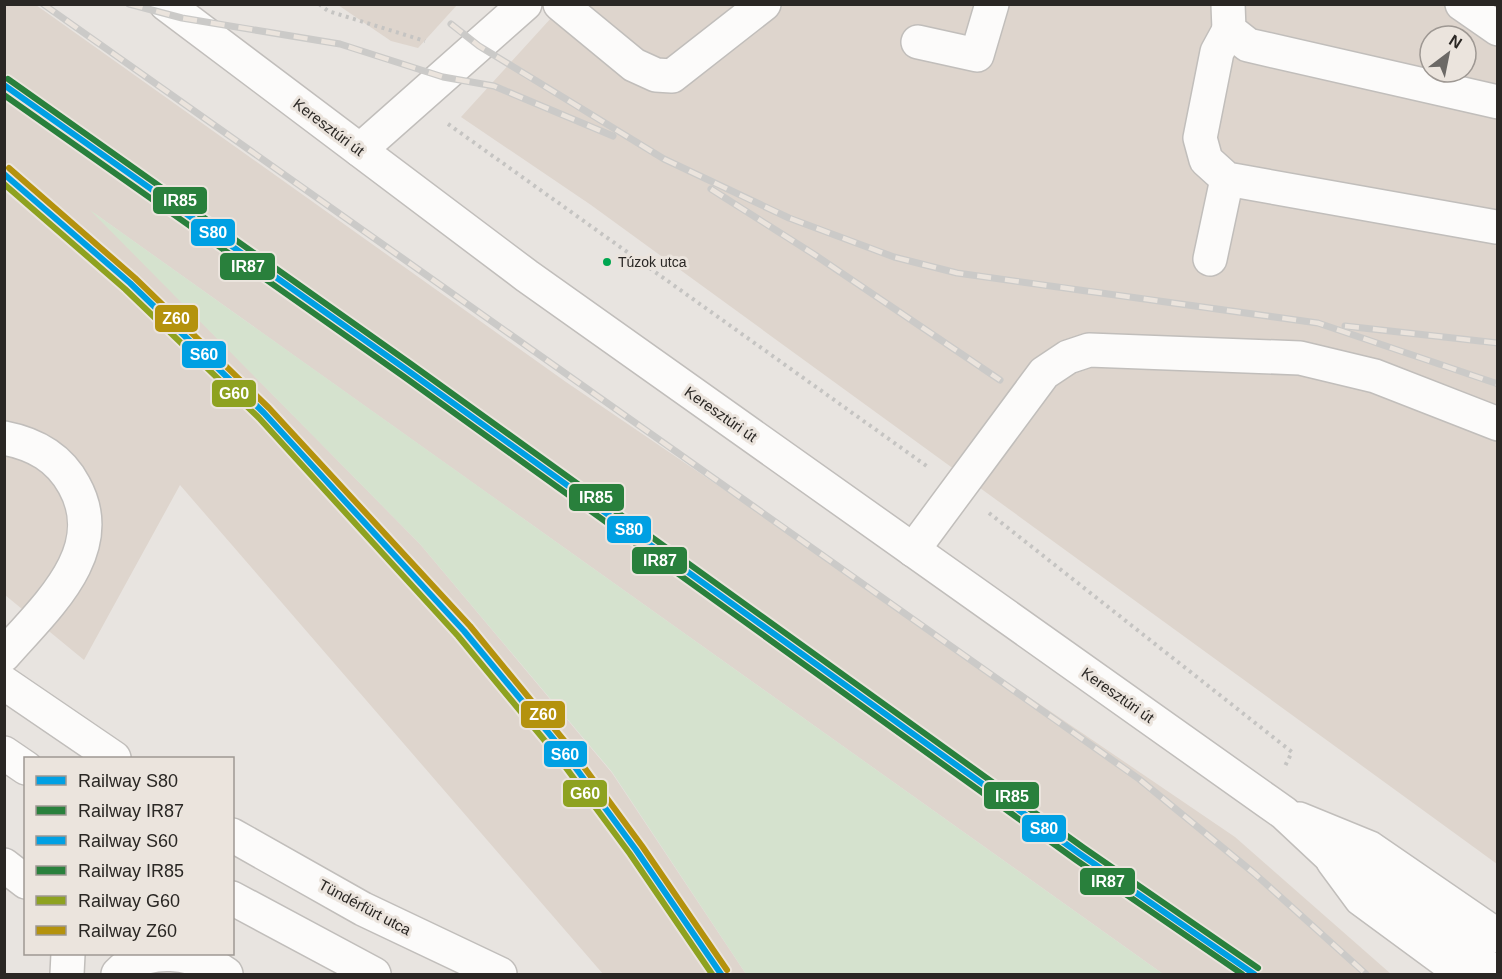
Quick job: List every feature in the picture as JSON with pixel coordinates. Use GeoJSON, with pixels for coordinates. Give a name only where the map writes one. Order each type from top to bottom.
{"type":"FeatureCollection","features":[{"type":"Feature","properties":{"kind":"main road","name":"Keresztúri út"},"geometry":{"type":"LineString","coordinates":[[166,4],[527,276],[1275,807],[1330,857],[1497,975]]}},
{"type":"Feature","properties":{"kind":"main road"},"geometry":{"type":"LineString","coordinates":[[360,150],[525,4]]}},
{"type":"Feature","properties":{"kind":"main road"},"geometry":{"type":"LineString","coordinates":[[560,4],[634,65],[656,75],[672,76],[764,4]]}},
{"type":"Feature","properties":{"kind":"main road"},"geometry":{"type":"LineString","coordinates":[[918,42],[977,55],[992,4]]}},
{"type":"Feature","properties":{"kind":"main road"},"geometry":{"type":"LineString","coordinates":[[1462,4],[1497,29]]}},
{"type":"Feature","properties":{"kind":"main road"},"geometry":{"type":"LineString","coordinates":[[1228,17],[1248,45],[1497,102]]}},
{"type":"Feature","properties":{"kind":"main road"},"geometry":{"type":"LineString","coordinates":[[1228,17],[1217,52],[1200,138],[1206,160],[1227,179],[1496,227]]}},
{"type":"Feature","properties":{"kind":"main road"},"geometry":{"type":"LineString","coordinates":[[1210,259],[1227,179]]}},
{"type":"Feature","properties":{"kind":"main road"},"geometry":{"type":"LineString","coordinates":[[913,550],[1044,373],[1068,357],[1089,350],[1300,358],[1375,375],[1497,424]]}},
{"type":"Feature","properties":{"kind":"main road"},"geometry":{"type":"LineString","coordinates":[[4,438],[35,446],[50,455],[69,475],[79,494],[87,518],[87,536],[70,575],[4,655]]}},
{"type":"Feature","properties":{"kind":"main road"},"geometry":{"type":"LineString","coordinates":[[4,683],[111,757]]}},
{"type":"Feature","properties":{"kind":"main road"},"geometry":{"type":"LineString","coordinates":[[4,753],[24,767]]}},
{"type":"Feature","properties":{"kind":"main road","name":"Keresztúri út"},"geometry":{"type":"LineString","coordinates":[[1275,807],[1370,848],[1497,936]]}},
{"type":"Feature","properties":{"kind":"main road","name":"Tündérfürt utca"},"geometry":{"type":"LineString","coordinates":[[234,836],[363,909],[500,975]]}},
{"type":"Feature","properties":{"kind":"main road"},"geometry":{"type":"LineString","coordinates":[[1330,857],[1361,899],[1463,975]]}},
{"type":"Feature","properties":{"kind":"main road"},"geometry":{"type":"LineString","coordinates":[[4,865],[24,880]]}},
{"type":"Feature","properties":{"kind":"main road"},"geometry":{"type":"LineString","coordinates":[[234,899],[374,975]]}},
{"type":"Feature","properties":{"kind":"main road"},"geometry":{"type":"LineString","coordinates":[[68,955],[68,975]]}},
{"type":"Feature","properties":{"kind":"main road"},"geometry":{"type":"LineString","coordinates":[[123,967],[141,958],[177,955],[210,964],[226,975]]}},
{"type":"Feature","properties":{"kind":"path"},"geometry":{"type":"LineString","coordinates":[[319,4],[328,11],[468,55]]}},
{"type":"Feature","properties":{"kind":"path"},"geometry":{"type":"LineString","coordinates":[[416,101],[957,488],[1292,752],[1275,807]]}},
{"type":"Feature","properties":{"kind":"shaded area"},"geometry":{"type":"Polygon","coordinates":[[[4,5],[36,5],[566,382],[1235,837],[1391,974],[1163,974],[94,213],[420,544],[612,773],[746,974],[603,974],[180,485],[84,660],[5,595],[4,5]]]}},
{"type":"Feature","properties":{"kind":"shaded area"},"geometry":{"type":"Polygon","coordinates":[[[338,5],[457,5],[418,48],[391,41],[338,5]]]}},
{"type":"Feature","properties":{"kind":"shaded area"},"geometry":{"type":"Polygon","coordinates":[[[567,5],[1497,5],[1497,864],[591,205],[461,117],[552,17],[567,5]]]}},
{"type":"Feature","properties":{"kind":"green space"},"geometry":{"type":"Polygon","coordinates":[[[90,210],[1163,974],[746,974],[612,772],[420,544],[90,210]]]}},
{"type":"Feature","properties":{"kind":"railway"},"geometry":{"type":"LineString","coordinates":[[43,4],[1139,779],[1255,874],[1366,974]]}},
{"type":"Feature","properties":{"kind":"railway"},"geometry":{"type":"LineString","coordinates":[[129,4],[182,18],[340,44],[443,77],[494,86],[613,136]]}},
{"type":"Feature","properties":{"kind":"railway"},"geometry":{"type":"LineString","coordinates":[[451,24],[479,46],[664,159],[789,218],[894,257],[957,273],[1318,323],[1498,384]]}},
{"type":"Feature","properties":{"kind":"railway"},"geometry":{"type":"LineString","coordinates":[[711,189],[815,255],[1000,380]]}},
{"type":"Feature","properties":{"kind":"railway"},"geometry":{"type":"LineString","coordinates":[[1345,326],[1498,343]]}},
{"type":"Feature","properties":{"kind":"rail line","name":"IR85"},"geometry":{"type":"LineString","coordinates":[[8,79],[411,364],[1084,848],[1258,968]]}},
{"type":"Feature","properties":{"kind":"rail line","name":"S80"},"geometry":{"type":"LineString","coordinates":[[4,85],[407,370],[1080,854],[1254,974]]}},
{"type":"Feature","properties":{"kind":"rail line","name":"IR87"},"geometry":{"type":"LineString","coordinates":[[4,95],[403,376],[1076,860],[1242,974]]}},
{"type":"Feature","properties":{"kind":"rail line","name":"Z60"},"geometry":{"type":"LineString","coordinates":[[9,168],[135,278],[269,408],[470,626],[567,744],[642,846],[727,970]]}},
{"type":"Feature","properties":{"kind":"rail line","name":"S60"},"geometry":{"type":"LineString","coordinates":[[4,174],[130,283],[264,413],[464,631],[561,748],[636,850],[721,974]]}},
{"type":"Feature","properties":{"kind":"rail line","name":"G60"},"geometry":{"type":"LineString","coordinates":[[4,184],[125,289],[259,418],[458,636],[555,753],[630,854],[712,974]]}},
{"type":"Feature","properties":{"kind":"place","name":"Túzok utca"},"geometry":{"type":"Point","coordinates":[607,262]}}]}
